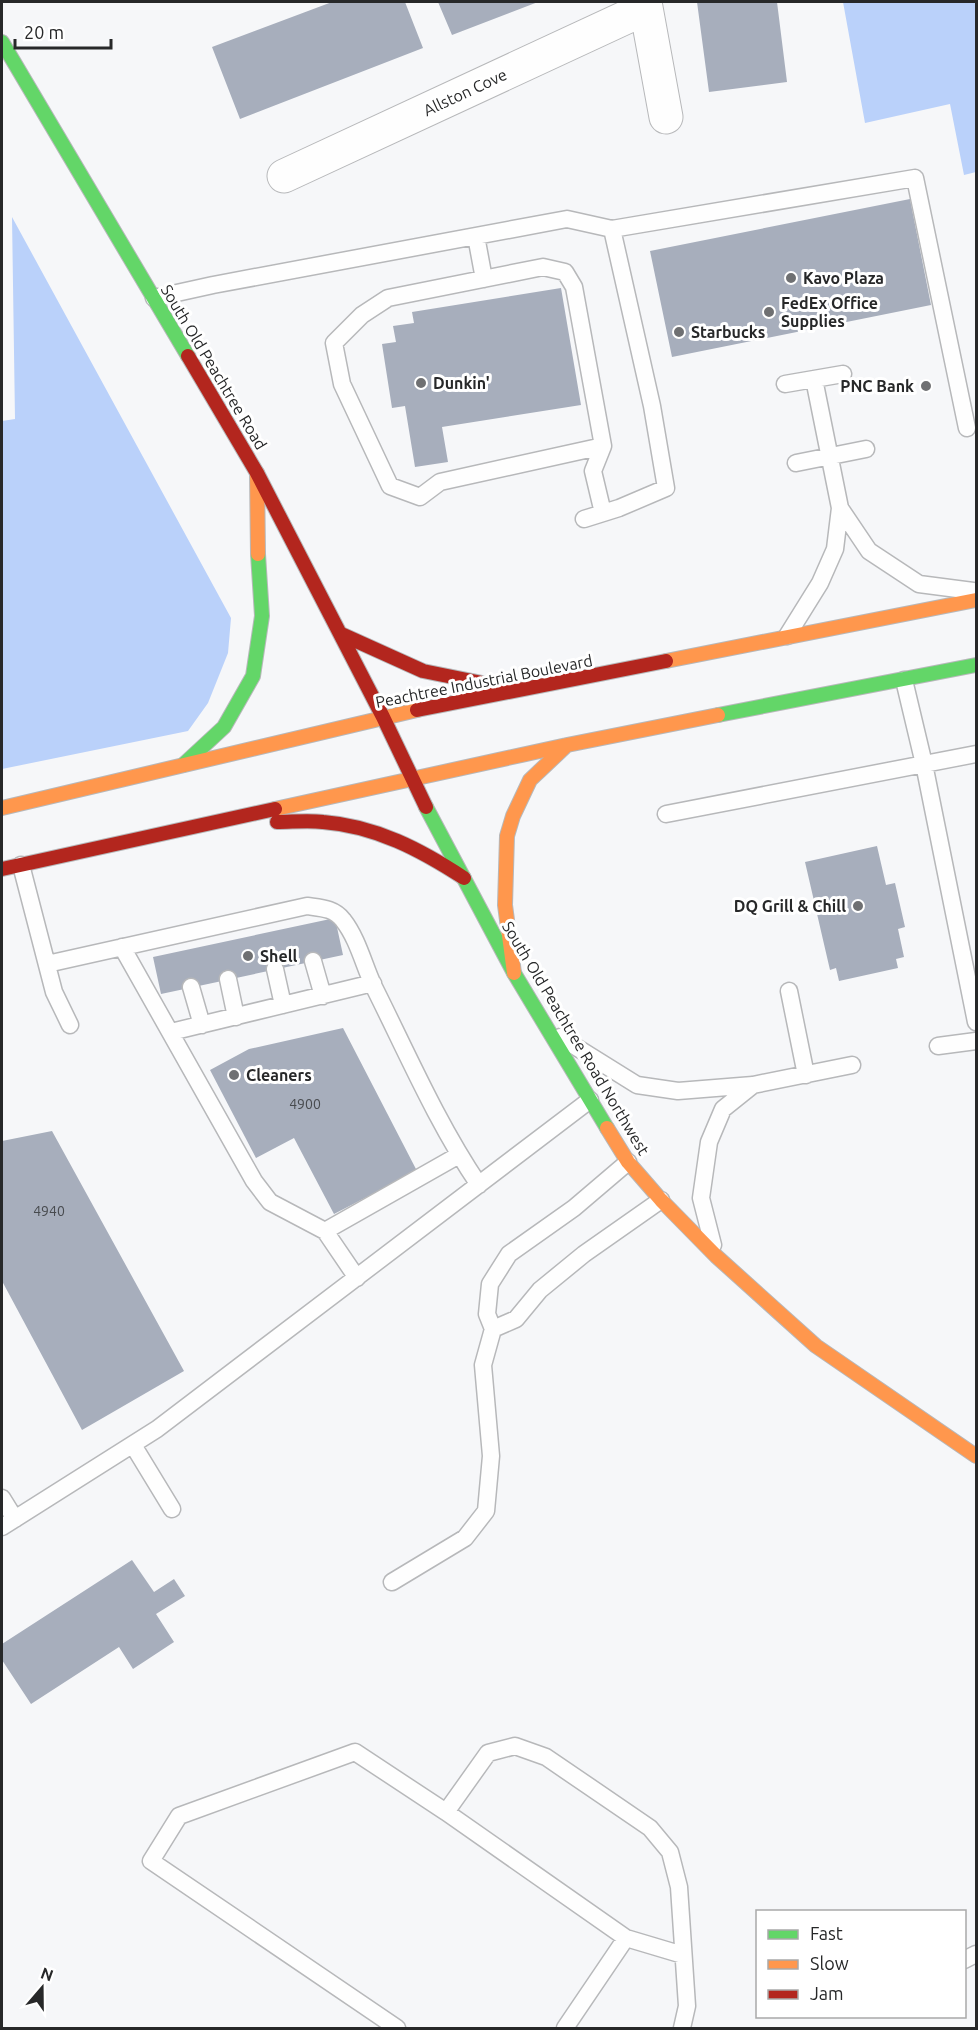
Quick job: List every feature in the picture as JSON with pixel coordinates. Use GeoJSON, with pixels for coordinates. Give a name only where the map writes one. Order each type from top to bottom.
{"type":"FeatureCollection","features":[{"type":"Feature","properties":{"kind":"main road","name":"South Old Peachtree Road"},"geometry":{"type":"LineString","coordinates":[[2,42],[257,472],[383,717]]}},
{"type":"Feature","properties":{"kind":"main road"},"geometry":{"type":"LineString","coordinates":[[180,767],[225,728],[253,676],[262,615],[256,531],[257,472]]}},
{"type":"Feature","properties":{"kind":"main road","name":"Peachtree Industrial Boulevard"},"geometry":{"type":"LineString","coordinates":[[2,808],[383,717],[976,600]]}},
{"type":"Feature","properties":{"kind":"main road"},"geometry":{"type":"LineString","coordinates":[[341,634],[423,671],[496,687],[540,686]]}},
{"type":"Feature","properties":{"kind":"main road"},"geometry":{"type":"LineString","coordinates":[[2,869],[567,745],[976,665]]}},
{"type":"Feature","properties":{"kind":"main road","name":"South Old Peachtree Road Northwest"},"geometry":{"type":"LineString","coordinates":[[383,717],[411,778],[514,973],[628,1162],[660,1200],[716,1256],[816,1346],[976,1456]]}},
{"type":"Feature","properties":{"kind":"main road"},"geometry":{"type":"LineString","coordinates":[[514,973],[505,905],[507,836],[513,816],[530,780],[567,745]]}},
{"type":"Feature","properties":{"kind":"main road"},"geometry":{"type":"LineString","coordinates":[[222,820],[234,823],[328,822],[372,830],[425,852],[464,878]]}},
{"type":"Feature","properties":{"kind":"street"},"geometry":{"type":"LineString","coordinates":[[646,5],[666,117]]}},
{"type":"Feature","properties":{"kind":"street","name":"Allston Cove"},"geometry":{"type":"LineString","coordinates":[[284,176],[646,5]]}},
{"type":"Feature","properties":{"kind":"lane"},"geometry":{"type":"LineString","coordinates":[[154,298],[567,219],[612,229],[915,178],[967,428]]}},
{"type":"Feature","properties":{"kind":"lane"},"geometry":{"type":"LineString","coordinates":[[584,519],[620,508],[666,488],[652,406],[612,229]]}},
{"type":"Feature","properties":{"kind":"lane"},"geometry":{"type":"LineString","coordinates":[[476,236],[484,279]]}},
{"type":"Feature","properties":{"kind":"lane"},"geometry":{"type":"LineString","coordinates":[[603,446],[440,482],[420,497],[390,486],[342,384],[334,343],[362,315],[388,298],[543,267],[565,272],[574,287],[603,446],[593,471],[603,513]]}},
{"type":"Feature","properties":{"kind":"lane"},"geometry":{"type":"LineString","coordinates":[[784,384],[843,374]]}},
{"type":"Feature","properties":{"kind":"lane"},"geometry":{"type":"LineString","coordinates":[[786,638],[820,583],[835,549],[840,508],[814,379]]}},
{"type":"Feature","properties":{"kind":"lane"},"geometry":{"type":"LineString","coordinates":[[796,463],[866,449]]}},
{"type":"Feature","properties":{"kind":"lane"},"geometry":{"type":"LineString","coordinates":[[840,508],[869,551],[919,584],[976,592]]}},
{"type":"Feature","properties":{"kind":"lane"},"geometry":{"type":"LineString","coordinates":[[904,680],[924,764],[976,1022]]}},
{"type":"Feature","properties":{"kind":"lane"},"geometry":{"type":"LineString","coordinates":[[666,814],[976,754]]}},
{"type":"Feature","properties":{"kind":"lane"},"geometry":{"type":"LineString","coordinates":[[21,865],[54,992],[70,1025]]}},
{"type":"Feature","properties":{"kind":"lane"},"geometry":{"type":"LineString","coordinates":[[46,964],[122,947],[179,943],[264,925],[307,906],[329,908],[343,920],[353,938],[459,1155],[479,1185]]}},
{"type":"Feature","properties":{"kind":"lane"},"geometry":{"type":"LineString","coordinates":[[299,908],[304,924]]}},
{"type":"Feature","properties":{"kind":"lane"},"geometry":{"type":"LineString","coordinates":[[122,947],[254,1181],[270,1202],[325,1231],[357,1278]]}},
{"type":"Feature","properties":{"kind":"lane"},"geometry":{"type":"LineString","coordinates":[[313,961],[322,996]]}},
{"type":"Feature","properties":{"kind":"lane"},"geometry":{"type":"LineString","coordinates":[[275,969],[283,1005]]}},
{"type":"Feature","properties":{"kind":"lane"},"geometry":{"type":"LineString","coordinates":[[228,979],[236,1017]]}},
{"type":"Feature","properties":{"kind":"lane"},"geometry":{"type":"LineString","coordinates":[[171,1032],[373,983]]}},
{"type":"Feature","properties":{"kind":"lane"},"geometry":{"type":"LineString","coordinates":[[192,987],[202,1025]]}},
{"type":"Feature","properties":{"kind":"lane"},"geometry":{"type":"LineString","coordinates":[[789,991],[806,1075]]}},
{"type":"Feature","properties":{"kind":"lane"},"geometry":{"type":"LineString","coordinates":[[547,1028],[637,1085],[678,1091],[753,1085],[852,1065]]}},
{"type":"Feature","properties":{"kind":"lane"},"geometry":{"type":"LineString","coordinates":[[938,1046],[976,1041]]}},
{"type":"Feature","properties":{"kind":"lane"},"geometry":{"type":"LineString","coordinates":[[716,1256],[700,1198],[709,1142],[723,1109],[753,1085]]}},
{"type":"Feature","properties":{"kind":"lane"},"geometry":{"type":"LineString","coordinates":[[2,1498],[8,1523],[157,1429],[590,1100]]}},
{"type":"Feature","properties":{"kind":"lane"},"geometry":{"type":"LineString","coordinates":[[325,1231],[459,1155]]}},
{"type":"Feature","properties":{"kind":"lane"},"geometry":{"type":"LineString","coordinates":[[392,1582],[465,1538],[486,1510],[490,1456],[483,1365],[493,1329],[487,1314],[490,1284],[509,1254],[574,1208],[628,1162]]}},
{"type":"Feature","properties":{"kind":"lane"},"geometry":{"type":"LineString","coordinates":[[493,1329],[516,1319],[548,1283],[584,1254],[660,1200]]}},
{"type":"Feature","properties":{"kind":"lane"},"geometry":{"type":"LineString","coordinates":[[133,1444],[172,1509]]}},
{"type":"Feature","properties":{"kind":"lane"},"geometry":{"type":"LineString","coordinates":[[446,1812],[488,1754],[515,1746],[546,1757],[650,1828],[670,1852],[679,1887],[687,2006],[682,2028]]}},
{"type":"Feature","properties":{"kind":"lane"},"geometry":{"type":"LineString","coordinates":[[397,2028],[151,1861],[179,1816],[355,1752],[446,1812],[626,1938],[684,1955]]}},
{"type":"Feature","properties":{"kind":"lane"},"geometry":{"type":"LineString","coordinates":[[565,2028],[626,1938]]}},
{"type":"Feature","properties":{"kind":"shaded area"},"geometry":{"type":"Polygon","coordinates":[[[843,2],[976,2],[976,172],[964,175],[950,104],[865,123],[843,2]]]}},
{"type":"Feature","properties":{"kind":"shaded area"},"geometry":{"type":"Polygon","coordinates":[[[12,217],[231,618],[228,653],[208,703],[188,731],[2,769],[2,421],[15,419],[12,217]]]}},
{"type":"Feature","properties":{"kind":"building"},"geometry":{"type":"Polygon","coordinates":[[[332,2],[405,2],[423,48],[240,119],[212,47],[332,2]]]}},
{"type":"Feature","properties":{"kind":"building"},"geometry":{"type":"Polygon","coordinates":[[[438,2],[538,2],[452,35],[438,2]]]}},
{"type":"Feature","properties":{"kind":"building"},"geometry":{"type":"Polygon","coordinates":[[[697,2],[777,2],[787,82],[709,92],[697,2]]]}},
{"type":"Feature","properties":{"kind":"building","name":"Kavo Plaza"},"geometry":{"type":"Polygon","coordinates":[[[910,199],[931,305],[672,357],[650,251],[910,199]]]}},
{"type":"Feature","properties":{"kind":"building"},"geometry":{"type":"Polygon","coordinates":[[[561,288],[581,405],[442,427],[448,462],[415,467],[405,406],[392,408],[382,344],[396,342],[393,326],[414,323],[412,312],[561,288]]]}},
{"type":"Feature","properties":{"kind":"building","name":"DQ Grill & Chill"},"geometry":{"type":"Polygon","coordinates":[[[877,846],[886,885],[895,883],[905,927],[898,929],[904,957],[896,959],[898,968],[839,981],[836,968],[830,970],[805,862],[877,846]]]}},
{"type":"Feature","properties":{"kind":"building","name":"Shell"},"geometry":{"type":"Polygon","coordinates":[[[335,918],[343,955],[161,994],[153,957],[335,918]]]}},
{"type":"Feature","properties":{"kind":"building"},"geometry":{"type":"Polygon","coordinates":[[[343,1028],[417,1171],[334,1214],[294,1138],[256,1158],[210,1070],[249,1049],[343,1028]]]}},
{"type":"Feature","properties":{"kind":"building"},"geometry":{"type":"Polygon","coordinates":[[[52,1131],[184,1371],[82,1430],[2,1281],[2,1141],[52,1131]]]}},
{"type":"Feature","properties":{"kind":"building"},"geometry":{"type":"Polygon","coordinates":[[[132,1560],[154,1592],[174,1579],[185,1596],[156,1614],[174,1642],[133,1669],[119,1647],[31,1704],[2,1660],[2,1644],[132,1560]]]}},
{"type":"Feature","properties":{"kind":"traffic: fast"},"geometry":{"type":"LineString","coordinates":[[2,42],[188,356]]}},
{"type":"Feature","properties":{"kind":"traffic: fast"},"geometry":{"type":"LineString","coordinates":[[183,765],[224,727],[253,676],[262,616],[258,554]]}},
{"type":"Feature","properties":{"kind":"traffic: fast"},"geometry":{"type":"LineString","coordinates":[[718,715],[976,665]]}},
{"type":"Feature","properties":{"kind":"traffic: fast"},"geometry":{"type":"LineString","coordinates":[[426,807],[514,973],[607,1128]]}},
{"type":"Feature","properties":{"kind":"traffic: slow"},"geometry":{"type":"LineString","coordinates":[[257,473],[258,554]]}},
{"type":"Feature","properties":{"kind":"traffic: slow"},"geometry":{"type":"LineString","coordinates":[[666,661],[976,600]]}},
{"type":"Feature","properties":{"kind":"traffic: slow"},"geometry":{"type":"LineString","coordinates":[[2,808],[417,710]]}},
{"type":"Feature","properties":{"kind":"traffic: slow"},"geometry":{"type":"LineString","coordinates":[[275,809],[567,745],[718,715]]}},
{"type":"Feature","properties":{"kind":"traffic: slow"},"geometry":{"type":"LineString","coordinates":[[514,973],[505,905],[507,836],[513,816],[530,780],[567,745]]}},
{"type":"Feature","properties":{"kind":"traffic: slow"},"geometry":{"type":"LineString","coordinates":[[607,1128],[628,1162],[661,1200],[716,1256],[816,1346],[976,1456]]}},
{"type":"Feature","properties":{"kind":"traffic: jam"},"geometry":{"type":"LineString","coordinates":[[188,356],[257,473],[383,717],[426,807]]}},
{"type":"Feature","properties":{"kind":"traffic: jam"},"geometry":{"type":"LineString","coordinates":[[341,634],[423,671],[502,687]]}},
{"type":"Feature","properties":{"kind":"traffic: jam"},"geometry":{"type":"LineString","coordinates":[[417,710],[666,661]]}},
{"type":"Feature","properties":{"kind":"traffic: jam"},"geometry":{"type":"LineString","coordinates":[[2,869],[275,809]]}},
{"type":"Feature","properties":{"kind":"traffic: jam"},"geometry":{"type":"LineString","coordinates":[[277,822],[317,821],[361,828],[414,849],[464,878]]}},
{"type":"Feature","properties":{"kind":"place","name":"Kavo Plaza"},"geometry":{"type":"Point","coordinates":[791,278]}},
{"type":"Feature","properties":{"kind":"place","name":"FedEx Office Supplies"},"geometry":{"type":"Point","coordinates":[769,312]}},
{"type":"Feature","properties":{"kind":"place","name":"Starbucks"},"geometry":{"type":"Point","coordinates":[679,332]}},
{"type":"Feature","properties":{"kind":"place","name":"Dunkin'"},"geometry":{"type":"Point","coordinates":[421,383]}},
{"type":"Feature","properties":{"kind":"place","name":"PNC Bank"},"geometry":{"type":"Point","coordinates":[926,386]}},
{"type":"Feature","properties":{"kind":"place","name":"DQ Grill & Chill"},"geometry":{"type":"Point","coordinates":[858,906]}},
{"type":"Feature","properties":{"kind":"place","name":"Shell"},"geometry":{"type":"Point","coordinates":[248,956]}},
{"type":"Feature","properties":{"kind":"place","name":"Cleaners"},"geometry":{"type":"Point","coordinates":[234,1075]}}]}
